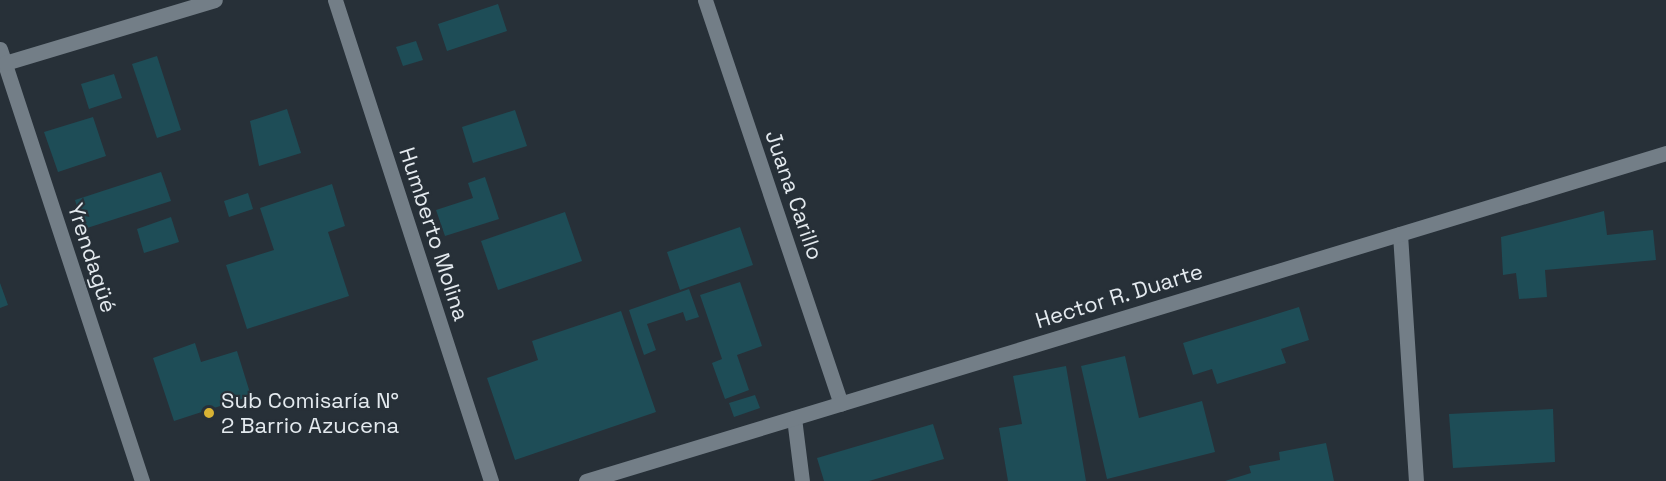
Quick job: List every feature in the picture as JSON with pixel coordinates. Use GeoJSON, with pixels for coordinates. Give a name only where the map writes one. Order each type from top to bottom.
{"type":"FeatureCollection","features":[{"type":"Feature","properties":{"kind":"street"},"geometry":{"type":"LineString","coordinates":[[2,56],[215,0]]}},
{"type":"Feature","properties":{"kind":"street","name":"Humberto Molina"},"geometry":{"type":"LineString","coordinates":[[335,0],[491,481]]}},
{"type":"Feature","properties":{"kind":"street","name":"Juana Carillo"},"geometry":{"type":"LineString","coordinates":[[705,0],[841,404]]}},
{"type":"Feature","properties":{"kind":"street","name":"Yrendagüé"},"geometry":{"type":"LineString","coordinates":[[2,56],[142,481]]}},
{"type":"Feature","properties":{"kind":"street","name":"Hector R. Duarte"},"geometry":{"type":"LineString","coordinates":[[586,481],[1666,153]]}},
{"type":"Feature","properties":{"kind":"street"},"geometry":{"type":"LineString","coordinates":[[1400,234],[1416,481]]}},
{"type":"Feature","properties":{"kind":"street"},"geometry":{"type":"LineString","coordinates":[[794,418],[802,481]]}},
{"type":"Feature","properties":{"kind":"building"},"geometry":{"type":"Polygon","coordinates":[[[498,4],[507,31],[447,51],[438,24],[498,4]]]}},
{"type":"Feature","properties":{"kind":"building"},"geometry":{"type":"Polygon","coordinates":[[[416,41],[423,60],[403,66],[396,47],[416,41]]]}},
{"type":"Feature","properties":{"kind":"building"},"geometry":{"type":"Polygon","coordinates":[[[157,56],[181,130],[157,138],[132,64],[157,56]]]}},
{"type":"Feature","properties":{"kind":"building"},"geometry":{"type":"Polygon","coordinates":[[[114,74],[122,98],[89,109],[81,84],[114,74]]]}},
{"type":"Feature","properties":{"kind":"building"},"geometry":{"type":"Polygon","coordinates":[[[287,109],[301,153],[259,166],[250,121],[287,109]]]}},
{"type":"Feature","properties":{"kind":"building"},"geometry":{"type":"Polygon","coordinates":[[[515,110],[527,146],[473,163],[462,127],[515,110]]]}},
{"type":"Feature","properties":{"kind":"building"},"geometry":{"type":"Polygon","coordinates":[[[93,117],[106,156],[58,172],[44,132],[93,117]]]}},
{"type":"Feature","properties":{"kind":"building"},"geometry":{"type":"Polygon","coordinates":[[[161,172],[171,201],[84,229],[75,200],[161,172]]]}},
{"type":"Feature","properties":{"kind":"building"},"geometry":{"type":"Polygon","coordinates":[[[485,177],[499,219],[445,236],[436,210],[473,198],[468,183],[485,177]]]}},
{"type":"Feature","properties":{"kind":"building"},"geometry":{"type":"Polygon","coordinates":[[[332,184],[345,226],[328,232],[349,296],[247,329],[226,265],[274,250],[260,208],[332,184]]]}},
{"type":"Feature","properties":{"kind":"building"},"geometry":{"type":"Polygon","coordinates":[[[248,193],[253,209],[229,217],[224,201],[248,193]]]}},
{"type":"Feature","properties":{"kind":"building"},"geometry":{"type":"Polygon","coordinates":[[[1604,211],[1607,235],[1653,230],[1656,260],[1545,270],[1547,297],[1519,299],[1516,273],[1503,275],[1501,237],[1604,211]]]}},
{"type":"Feature","properties":{"kind":"building"},"geometry":{"type":"Polygon","coordinates":[[[565,212],[582,261],[498,290],[481,241],[565,212]]]}},
{"type":"Feature","properties":{"kind":"building"},"geometry":{"type":"Polygon","coordinates":[[[171,217],[179,242],[144,253],[137,229],[171,217]]]}},
{"type":"Feature","properties":{"kind":"building"},"geometry":{"type":"Polygon","coordinates":[[[740,227],[753,265],[680,290],[667,252],[740,227]]]}},
{"type":"Feature","properties":{"kind":"building"},"geometry":{"type":"Polygon","coordinates":[[[740,282],[762,346],[737,355],[749,390],[725,399],[712,363],[722,359],[700,295],[740,282]]]}},
{"type":"Feature","properties":{"kind":"building"},"geometry":{"type":"Polygon","coordinates":[[[0,283],[8,305],[0,308],[0,283]]]}},
{"type":"Feature","properties":{"kind":"building"},"geometry":{"type":"Polygon","coordinates":[[[689,289],[699,317],[686,321],[683,312],[647,324],[656,350],[644,355],[629,310],[689,289]]]}},
{"type":"Feature","properties":{"kind":"building"},"geometry":{"type":"Polygon","coordinates":[[[1299,307],[1309,340],[1281,349],[1286,363],[1217,384],[1212,369],[1193,375],[1183,343],[1299,307]]]}},
{"type":"Feature","properties":{"kind":"building"},"geometry":{"type":"Polygon","coordinates":[[[621,311],[656,412],[515,460],[487,378],[538,360],[532,341],[621,311]]]}},
{"type":"Feature","properties":{"kind":"building"},"geometry":{"type":"Polygon","coordinates":[[[195,343],[201,362],[237,351],[251,396],[174,421],[153,358],[195,343]]]}},
{"type":"Feature","properties":{"kind":"building"},"geometry":{"type":"Polygon","coordinates":[[[1125,356],[1139,418],[1202,401],[1215,452],[1107,479],[1081,366],[1125,356]]]}},
{"type":"Feature","properties":{"kind":"building"},"geometry":{"type":"Polygon","coordinates":[[[1066,366],[1086,481],[1008,481],[999,428],[1022,424],[1013,376],[1066,366]]]}},
{"type":"Feature","properties":{"kind":"building"},"geometry":{"type":"Polygon","coordinates":[[[755,395],[760,408],[734,417],[729,403],[755,395]]]}},
{"type":"Feature","properties":{"kind":"building"},"geometry":{"type":"Polygon","coordinates":[[[1553,409],[1555,462],[1453,468],[1449,414],[1553,409]]]}},
{"type":"Feature","properties":{"kind":"building"},"geometry":{"type":"Polygon","coordinates":[[[933,424],[944,459],[869,481],[824,481],[817,458],[933,424]]]}},
{"type":"Feature","properties":{"kind":"building"},"geometry":{"type":"Polygon","coordinates":[[[1326,443],[1334,481],[1225,481],[1251,473],[1249,466],[1280,460],[1279,452],[1326,443]]]}},
{"type":"Feature","properties":{"kind":"place","name":"Sub Comisaría N° 2 Barrio Azucena"},"geometry":{"type":"Point","coordinates":[209,413]}}]}
